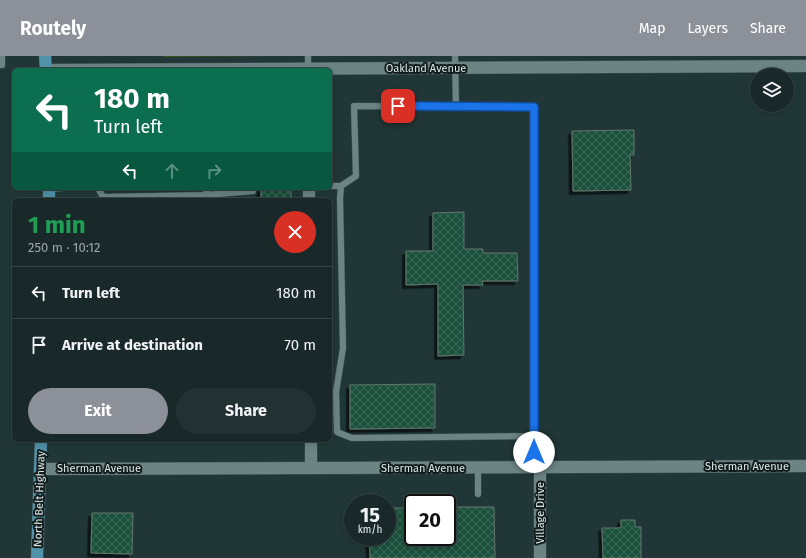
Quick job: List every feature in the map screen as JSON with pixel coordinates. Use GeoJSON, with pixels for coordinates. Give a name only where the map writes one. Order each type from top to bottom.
{"type":"FeatureCollection","features":[{"type":"Feature","properties":{"kind":"main road"},"geometry":{"type":"LineString","coordinates":[[45,56],[46,68]]}},
{"type":"Feature","properties":{"kind":"main road","name":"North Belt Highway"},"geometry":{"type":"LineString","coordinates":[[37,558],[41,442]]}},
{"type":"Feature","properties":{"kind":"street","name":"Oakland Avenue"},"geometry":{"type":"LineString","coordinates":[[329,68],[455,62],[806,66]]}},
{"type":"Feature","properties":{"kind":"street"},"geometry":{"type":"LineString","coordinates":[[311,442],[311,467]]}},
{"type":"Feature","properties":{"kind":"street","name":"Sherman Avenue"},"geometry":{"type":"LineString","coordinates":[[40,468],[537,468],[806,466]]}},
{"type":"Feature","properties":{"kind":"street","name":"Village Drive"},"geometry":{"type":"LineString","coordinates":[[537,468],[540,558]]}},
{"type":"Feature","properties":{"kind":"lane"},"geometry":{"type":"LineString","coordinates":[[1,65],[2,56]]}},
{"type":"Feature","properties":{"kind":"lane"},"geometry":{"type":"LineString","coordinates":[[308,56],[308,68]]}},
{"type":"Feature","properties":{"kind":"lane"},"geometry":{"type":"LineString","coordinates":[[455,62],[456,107]]}},
{"type":"Feature","properties":{"kind":"lane"},"geometry":{"type":"LineString","coordinates":[[332,186],[341,186],[356,176],[354,106],[534,107],[534,436],[537,468]]}},
{"type":"Feature","properties":{"kind":"lane"},"geometry":{"type":"LineString","coordinates":[[341,186],[340,206],[343,348],[336,392],[338,432],[352,438],[534,436]]}},
{"type":"Feature","properties":{"kind":"lane"},"geometry":{"type":"LineString","coordinates":[[99,190],[104,197],[253,190]]}},
{"type":"Feature","properties":{"kind":"lane"},"geometry":{"type":"LineString","coordinates":[[478,468],[478,494]]}},
{"type":"Feature","properties":{"kind":"green space"},"geometry":{"type":"Polygon","coordinates":[[[164,56],[286,56],[164,57],[164,56]]]}},
{"type":"Feature","properties":{"kind":"building"},"geometry":{"type":"Polygon","coordinates":[[[634,130],[634,155],[630,155],[631,190],[573,191],[572,131],[634,130]]]}},
{"type":"Feature","properties":{"kind":"building"},"geometry":{"type":"Polygon","coordinates":[[[261,190],[291,190],[291,198],[261,198],[261,190]]]}},
{"type":"Feature","properties":{"kind":"building"},"geometry":{"type":"Polygon","coordinates":[[[464,212],[464,249],[483,249],[483,253],[517,253],[518,281],[482,281],[483,285],[463,285],[464,355],[438,356],[438,284],[406,285],[406,251],[433,251],[433,213],[464,212]]]}},
{"type":"Feature","properties":{"kind":"building"},"geometry":{"type":"Polygon","coordinates":[[[435,384],[435,428],[350,429],[350,385],[435,384]]]}},
{"type":"Feature","properties":{"kind":"building"},"geometry":{"type":"Polygon","coordinates":[[[456,507],[494,507],[495,558],[370,558],[369,546],[396,546],[396,508],[404,508],[404,546],[456,546],[456,507]]]}},
{"type":"Feature","properties":{"kind":"building"},"geometry":{"type":"Polygon","coordinates":[[[92,513],[133,513],[132,554],[91,553],[92,513]]]}},
{"type":"Feature","properties":{"kind":"building"},"geometry":{"type":"Polygon","coordinates":[[[621,520],[635,520],[635,527],[641,527],[641,558],[603,558],[602,528],[621,528],[621,520]]]}},
{"type":"Feature","properties":{"kind":"route"},"geometry":{"type":"LineString","coordinates":[[398,106],[534,107],[534,452]]}}]}
